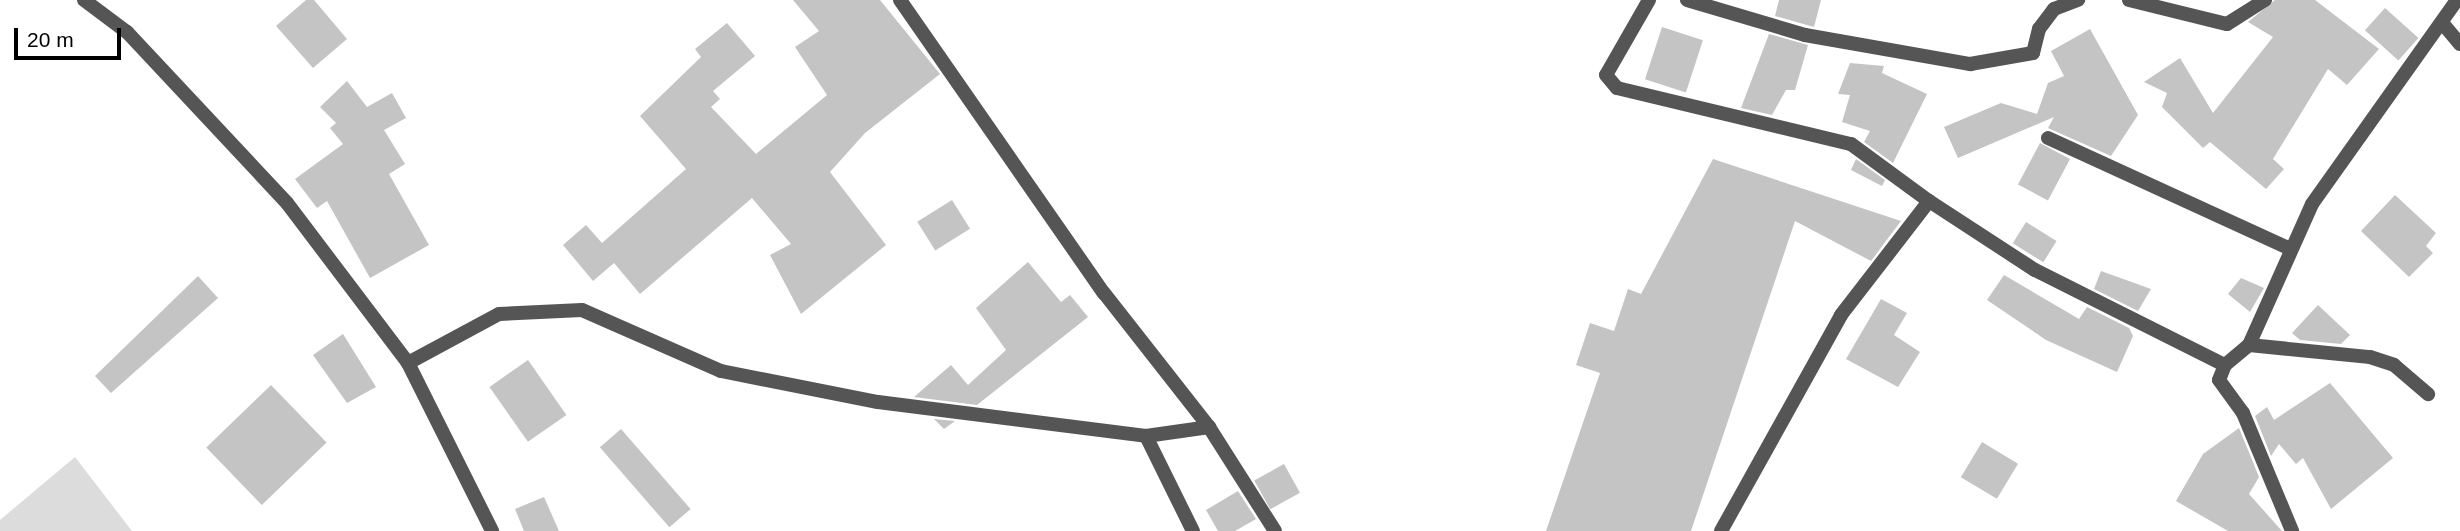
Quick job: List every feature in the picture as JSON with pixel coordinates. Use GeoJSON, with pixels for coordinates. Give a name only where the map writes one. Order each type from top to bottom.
{"type":"FeatureCollection","features":[{"type":"Feature","properties":{"kind":"street"},"geometry":{"type":"LineString","coordinates":[[84,0],[127,32],[287,202],[408,363],[492,531]]}},
{"type":"Feature","properties":{"kind":"street"},"geometry":{"type":"LineString","coordinates":[[900,0],[1104,293],[1209,427],[1275,531]]}},
{"type":"Feature","properties":{"kind":"street"},"geometry":{"type":"LineString","coordinates":[[1649,0],[1606,75],[1617,88],[1851,144],[1929,201],[2035,270],[2225,365]]}},
{"type":"Feature","properties":{"kind":"street"},"geometry":{"type":"LineString","coordinates":[[1687,0],[1805,35],[1970,64],[2032,53],[2039,29],[2054,9],[2078,0]]}},
{"type":"Feature","properties":{"kind":"street"},"geometry":{"type":"LineString","coordinates":[[2129,0],[2227,24],[2265,0]]}},
{"type":"Feature","properties":{"kind":"street"},"geometry":{"type":"LineString","coordinates":[[2292,531],[2243,413],[2219,380],[2225,365],[2249,345],[2290,249],[2357,137],[2444,25],[2457,0]]}},
{"type":"Feature","properties":{"kind":"street"},"geometry":{"type":"LineString","coordinates":[[2444,25],[2460,44]]}},
{"type":"Feature","properties":{"kind":"street"},"geometry":{"type":"LineString","coordinates":[[2048,138],[2290,249]]}},
{"type":"Feature","properties":{"kind":"street"},"geometry":{"type":"LineString","coordinates":[[1721,531],[1841,315],[1929,201]]}},
{"type":"Feature","properties":{"kind":"street"},"geometry":{"type":"LineString","coordinates":[[408,363],[499,314],[582,310],[721,372],[1015,424],[1146,436],[1209,427]]}},
{"type":"Feature","properties":{"kind":"street"},"geometry":{"type":"LineString","coordinates":[[2249,345],[2370,357],[2394,365],[2428,394]]}},
{"type":"Feature","properties":{"kind":"street"},"geometry":{"type":"LineString","coordinates":[[1146,436],[1193,531]]}},
{"type":"Feature","properties":{"kind":"shaded area"},"geometry":{"type":"Polygon","coordinates":[[[75,457],[132,531],[0,531],[0,520],[75,457]]]}},
{"type":"Feature","properties":{"kind":"building"},"geometry":{"type":"Polygon","coordinates":[[[306,0],[314,0],[347,39],[313,68],[276,26],[306,0]]]}},
{"type":"Feature","properties":{"kind":"building"},"geometry":{"type":"Polygon","coordinates":[[[793,0],[880,0],[940,74],[865,133],[830,172],[886,245],[801,314],[770,255],[791,244],[752,198],[640,294],[614,263],[593,281],[563,245],[586,225],[602,243],[686,169],[640,116],[701,57],[695,49],[727,23],[755,56],[713,91],[720,99],[711,107],[756,154],[827,95],[795,47],[819,31],[793,0]]]}},
{"type":"Feature","properties":{"kind":"building"},"geometry":{"type":"Polygon","coordinates":[[[1779,0],[1821,0],[1814,27],[1775,16],[1779,0]]]}},
{"type":"Feature","properties":{"kind":"building"},"geometry":{"type":"Polygon","coordinates":[[[2275,0],[2315,0],[2379,49],[2347,85],[2328,69],[2273,159],[2284,169],[2266,189],[2210,142],[2203,148],[2162,107],[2167,93],[2144,82],[2180,58],[2213,113],[2273,37],[2248,22],[2275,0]]]}},
{"type":"Feature","properties":{"kind":"building"},"geometry":{"type":"Polygon","coordinates":[[[2385,8],[2418,38],[2398,60],[2365,30],[2385,8]]]}},
{"type":"Feature","properties":{"kind":"building"},"geometry":{"type":"Polygon","coordinates":[[[1662,27],[1703,40],[1686,93],[1645,79],[1662,27]]]}},
{"type":"Feature","properties":{"kind":"building"},"geometry":{"type":"Polygon","coordinates":[[[2090,29],[2138,115],[2111,156],[2048,128],[2054,117],[1958,158],[1944,127],[2001,103],[2037,114],[2048,83],[2064,76],[2051,51],[2090,29]]]}},
{"type":"Feature","properties":{"kind":"building"},"geometry":{"type":"Polygon","coordinates":[[[1769,34],[1808,45],[1795,90],[1786,90],[1772,115],[1741,108],[1769,34]]]}},
{"type":"Feature","properties":{"kind":"building"},"geometry":{"type":"Polygon","coordinates":[[[1850,63],[1884,66],[1882,73],[1927,94],[1893,163],[1864,142],[1870,131],[1842,122],[1850,95],[1838,94],[1850,63]]]}},
{"type":"Feature","properties":{"kind":"building"},"geometry":{"type":"Polygon","coordinates":[[[347,81],[367,107],[392,93],[406,118],[384,130],[405,164],[389,174],[429,245],[370,278],[327,201],[317,208],[295,179],[343,144],[330,128],[336,123],[320,107],[347,81]]]}},
{"type":"Feature","properties":{"kind":"building"},"geometry":{"type":"Polygon","coordinates":[[[2040,143],[2070,159],[2048,200],[2018,184],[2040,143]]]}},
{"type":"Feature","properties":{"kind":"building"},"geometry":{"type":"Polygon","coordinates":[[[1713,159],[1901,221],[1871,261],[1795,221],[1691,531],[1546,531],[1600,373],[1576,365],[1590,323],[1614,331],[1628,289],[1641,294],[1713,159]]]}},
{"type":"Feature","properties":{"kind":"building"},"geometry":{"type":"Polygon","coordinates":[[[1856,159],[1885,180],[1882,186],[1851,170],[1856,159]]]}},
{"type":"Feature","properties":{"kind":"building"},"geometry":{"type":"Polygon","coordinates":[[[2395,195],[2436,233],[2426,246],[2433,253],[2409,277],[2361,231],[2395,195]]]}},
{"type":"Feature","properties":{"kind":"building"},"geometry":{"type":"Polygon","coordinates":[[[952,200],[970,229],[935,251],[917,222],[952,200]]]}},
{"type":"Feature","properties":{"kind":"building"},"geometry":{"type":"Polygon","coordinates":[[[2026,222],[2057,241],[2043,262],[2013,243],[2026,222]]]}},
{"type":"Feature","properties":{"kind":"building"},"geometry":{"type":"Polygon","coordinates":[[[1028,262],[1061,302],[1070,295],[1088,317],[977,405],[914,397],[951,365],[968,385],[1006,350],[976,308],[1028,262]]]}},
{"type":"Feature","properties":{"kind":"building"},"geometry":{"type":"Polygon","coordinates":[[[2101,271],[2151,289],[2138,311],[2094,289],[2101,271]]]}},
{"type":"Feature","properties":{"kind":"building"},"geometry":{"type":"Polygon","coordinates":[[[2004,275],[2079,319],[2087,307],[2129,328],[2133,336],[2117,372],[2046,340],[1987,300],[2004,275]]]}},
{"type":"Feature","properties":{"kind":"building"},"geometry":{"type":"Polygon","coordinates":[[[198,276],[218,298],[111,393],[95,376],[198,276]]]}},
{"type":"Feature","properties":{"kind":"building"},"geometry":{"type":"Polygon","coordinates":[[[2241,278],[2264,288],[2250,312],[2228,294],[2241,278]]]}},
{"type":"Feature","properties":{"kind":"building"},"geometry":{"type":"Polygon","coordinates":[[[1881,299],[1907,313],[1894,335],[1920,352],[1898,387],[1846,359],[1881,299]]]}},
{"type":"Feature","properties":{"kind":"building"},"geometry":{"type":"Polygon","coordinates":[[[2318,305],[2350,335],[2341,344],[2300,340],[2292,333],[2318,305]]]}},
{"type":"Feature","properties":{"kind":"building"},"geometry":{"type":"Polygon","coordinates":[[[343,334],[376,387],[347,403],[313,355],[343,334]]]}},
{"type":"Feature","properties":{"kind":"building"},"geometry":{"type":"Polygon","coordinates":[[[528,360],[566,415],[528,442],[489,387],[528,360]]]}},
{"type":"Feature","properties":{"kind":"building"},"geometry":{"type":"Polygon","coordinates":[[[2330,383],[2393,458],[2331,509],[2303,458],[2296,464],[2279,444],[2271,456],[2255,416],[2267,407],[2274,420],[2330,383]]]}},
{"type":"Feature","properties":{"kind":"building"},"geometry":{"type":"Polygon","coordinates":[[[271,385],[327,443],[262,505],[206,448],[271,385]]]}},
{"type":"Feature","properties":{"kind":"building"},"geometry":{"type":"Polygon","coordinates":[[[934,419],[955,421],[944,429],[934,419]]]}},
{"type":"Feature","properties":{"kind":"building"},"geometry":{"type":"Polygon","coordinates":[[[2239,428],[2259,477],[2249,494],[2282,531],[2228,531],[2176,501],[2203,454],[2239,428]]]}},
{"type":"Feature","properties":{"kind":"building"},"geometry":{"type":"Polygon","coordinates":[[[621,429],[691,509],[669,527],[600,447],[621,429]]]}},
{"type":"Feature","properties":{"kind":"building"},"geometry":{"type":"Polygon","coordinates":[[[1982,442],[2018,464],[1997,499],[1961,477],[1982,442]]]}},
{"type":"Feature","properties":{"kind":"building"},"geometry":{"type":"Polygon","coordinates":[[[1284,464],[1300,493],[1270,509],[1254,480],[1284,464]]]}},
{"type":"Feature","properties":{"kind":"building"},"geometry":{"type":"Polygon","coordinates":[[[1238,491],[1256,519],[1235,531],[1218,531],[1206,510],[1238,491]]]}},
{"type":"Feature","properties":{"kind":"building"},"geometry":{"type":"Polygon","coordinates":[[[544,497],[559,531],[524,531],[515,509],[544,497]]]}}]}
